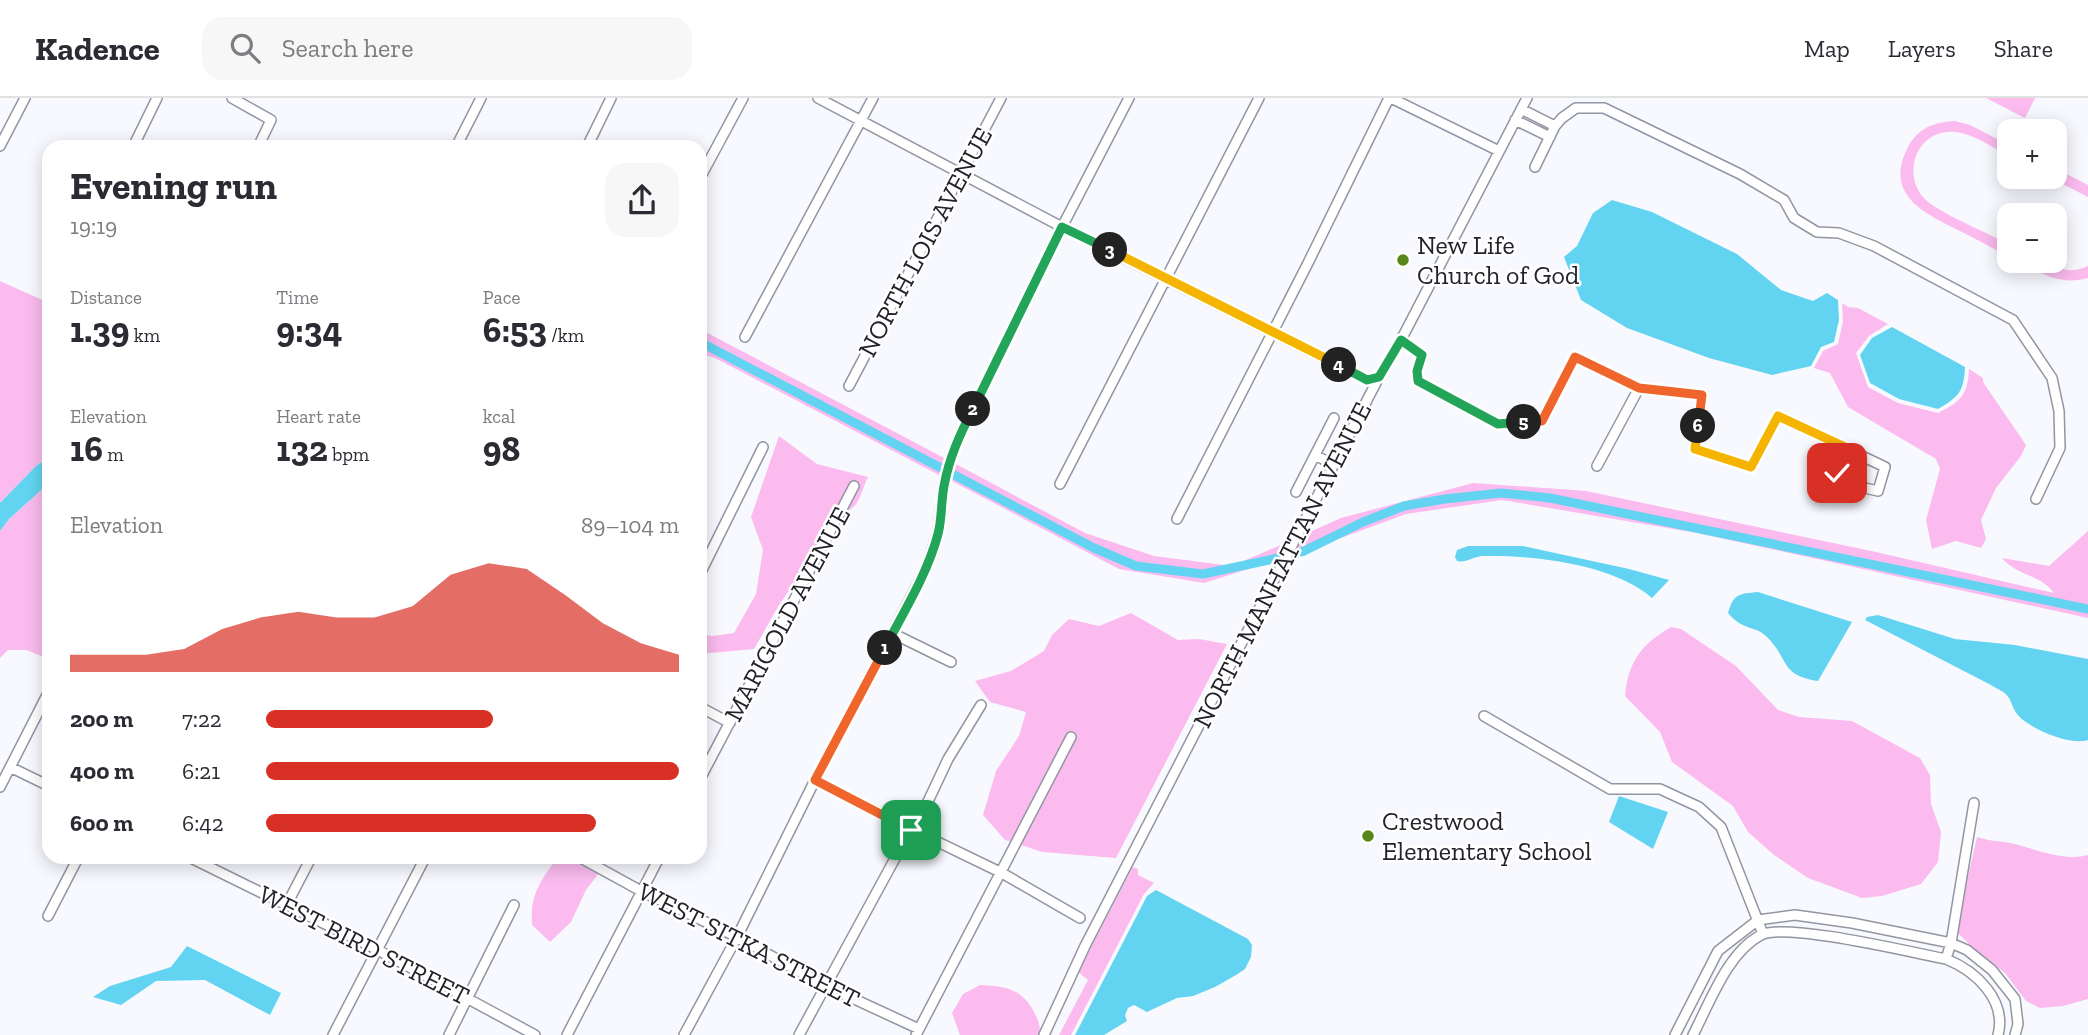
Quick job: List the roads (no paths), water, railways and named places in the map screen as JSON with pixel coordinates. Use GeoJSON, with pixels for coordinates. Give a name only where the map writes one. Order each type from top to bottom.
{"type":"FeatureCollection","features":[{"type":"Feature","properties":{"kind":"street"},"geometry":{"type":"LineString","coordinates":[[0,146],[25,98]]}},
{"type":"Feature","properties":{"kind":"street"},"geometry":{"type":"LineString","coordinates":[[137,140],[158,98]]}},
{"type":"Feature","properties":{"kind":"street"},"geometry":{"type":"LineString","coordinates":[[232,98],[271,120],[261,140]]}},
{"type":"Feature","properties":{"kind":"street"},"geometry":{"type":"LineString","coordinates":[[460,140],[481,98]]}},
{"type":"Feature","properties":{"kind":"street"},"geometry":{"type":"LineString","coordinates":[[590,140],[611,98]]}},
{"type":"Feature","properties":{"kind":"street"},"geometry":{"type":"LineString","coordinates":[[707,165],[743,98]]}},
{"type":"Feature","properties":{"kind":"street"},"geometry":{"type":"LineString","coordinates":[[818,98],[1062,227],[1367,380],[1379,377]]}},
{"type":"Feature","properties":{"kind":"street"},"geometry":{"type":"LineString","coordinates":[[745,337],[873,98]]}},
{"type":"Feature","properties":{"kind":"street","name":"NORTH LOIS AVENUE"},"geometry":{"type":"LineString","coordinates":[[849,386],[1001,98]]}},
{"type":"Feature","properties":{"kind":"street"},"geometry":{"type":"LineString","coordinates":[[684,1035],[926,568],[938,532],[948,467],[963,430],[1062,227],[1129,98]]}},
{"type":"Feature","properties":{"kind":"street"},"geometry":{"type":"LineString","coordinates":[[1060,484],[1259,98]]}},
{"type":"Feature","properties":{"kind":"street"},"geometry":{"type":"LineString","coordinates":[[1177,519],[1390,98],[1499,151]]}},
{"type":"Feature","properties":{"kind":"street","name":"NORTH MANHATTAN AVENUE"},"geometry":{"type":"LineString","coordinates":[[1044,1035],[1085,946],[1379,377],[1527,98]]}},
{"type":"Feature","properties":{"kind":"street"},"geometry":{"type":"LineString","coordinates":[[1535,167],[1555,126],[1562,118],[1576,108],[1604,108],[1740,174],[1784,200],[1794,218],[1817,232],[1839,233],[1874,246],[2013,320],[2052,378],[2059,411],[2060,448],[2036,499]]}},
{"type":"Feature","properties":{"kind":"street"},"geometry":{"type":"LineString","coordinates":[[1521,109],[1555,126]]}},
{"type":"Feature","properties":{"kind":"street"},"geometry":{"type":"LineString","coordinates":[[1516,120],[1550,137]]}},
{"type":"Feature","properties":{"kind":"street"},"geometry":{"type":"LineString","coordinates":[[1401,340],[1422,355],[1417,371],[1418,381],[1498,424],[1542,421],[1575,357],[1639,388],[1702,395],[1695,449],[1751,467],[1778,416],[1845,447],[1885,467],[1878,491],[1839,482],[1837,473],[1845,447]]}},
{"type":"Feature","properties":{"kind":"street"},"geometry":{"type":"LineString","coordinates":[[1597,466],[1639,388]]}},
{"type":"Feature","properties":{"kind":"street"},"geometry":{"type":"LineString","coordinates":[[1296,492],[1334,418]]}},
{"type":"Feature","properties":{"kind":"street"},"geometry":{"type":"LineString","coordinates":[[707,560],[764,447]]}},
{"type":"Feature","properties":{"kind":"street"},"geometry":{"type":"LineString","coordinates":[[1315,455],[1334,465]]}},
{"type":"Feature","properties":{"kind":"street","name":"MARIGOLD AVENUE"},"geometry":{"type":"LineString","coordinates":[[707,766],[854,486]]}},
{"type":"Feature","properties":{"kind":"street"},"geometry":{"type":"LineString","coordinates":[[892,633],[951,662]]}},
{"type":"Feature","properties":{"kind":"street"},"geometry":{"type":"LineString","coordinates":[[0,786],[42,705]]}},
{"type":"Feature","properties":{"kind":"street"},"geometry":{"type":"LineString","coordinates":[[799,1035],[824,985],[934,790],[948,759],[981,705]]}},
{"type":"Feature","properties":{"kind":"street"},"geometry":{"type":"LineString","coordinates":[[707,711],[730,723]]}},
{"type":"Feature","properties":{"kind":"street"},"geometry":{"type":"LineString","coordinates":[[1484,716],[1610,789],[1660,789],[1699,807],[1721,827],[1763,934]]}},
{"type":"Feature","properties":{"kind":"street"},"geometry":{"type":"LineString","coordinates":[[918,1032],[1071,737]]}},
{"type":"Feature","properties":{"kind":"street"},"geometry":{"type":"LineString","coordinates":[[10,767],[42,783]]}},
{"type":"Feature","properties":{"kind":"street"},"geometry":{"type":"LineString","coordinates":[[815,780],[1002,873],[1080,918]]}},
{"type":"Feature","properties":{"kind":"street"},"geometry":{"type":"LineString","coordinates":[[1946,959],[1974,803]]}},
{"type":"Feature","properties":{"kind":"street"},"geometry":{"type":"LineString","coordinates":[[48,916],[75,864]]}},
{"type":"Feature","properties":{"kind":"street","name":"WEST BIRD STREET"},"geometry":{"type":"LineString","coordinates":[[204,864],[376,949],[535,1035]]}},
{"type":"Feature","properties":{"kind":"street"},"geometry":{"type":"LineString","coordinates":[[287,904],[308,864]]}},
{"type":"Feature","properties":{"kind":"street"},"geometry":{"type":"LineString","coordinates":[[332,1035],[422,864]]}},
{"type":"Feature","properties":{"kind":"street","name":"WEST SITKA STREET"},"geometry":{"type":"LineString","coordinates":[[592,864],[918,1032]]}},
{"type":"Feature","properties":{"kind":"street"},"geometry":{"type":"LineString","coordinates":[[568,1035],[656,864]]}},
{"type":"Feature","properties":{"kind":"street"},"geometry":{"type":"LineString","coordinates":[[449,1035],[514,905]]}},
{"type":"Feature","properties":{"kind":"street"},"geometry":{"type":"LineString","coordinates":[[1675,1035],[1718,951],[1758,920],[1795,915],[1852,923],[1951,943],[1967,950],[1992,970],[2015,999],[2018,1024],[2015,1035]]}},
{"type":"Feature","properties":{"kind":"street"},"geometry":{"type":"LineString","coordinates":[[1693,1035],[1730,961],[1763,934],[1808,934],[1946,959],[1959,964],[1980,981],[1998,1006],[2001,1023],[1998,1035]]}},
{"type":"Feature","properties":{"kind":"water"},"geometry":{"type":"Polygon","coordinates":[[[1612,200],[1652,212],[1737,254],[1781,290],[1813,301],[1827,293],[1838,300],[1839,320],[1834,342],[1821,347],[1811,366],[1772,375],[1709,358],[1627,328],[1581,300],[1564,257],[1577,246],[1593,213],[1612,200]]]}},
{"type":"Feature","properties":{"kind":"water"},"geometry":{"type":"Polygon","coordinates":[[[1892,327],[1965,367],[1962,388],[1951,401],[1938,409],[1899,399],[1870,383],[1860,355],[1872,338],[1892,327]]]}},
{"type":"Feature","properties":{"kind":"water"},"geometry":{"type":"Polygon","coordinates":[[[42,462],[42,489],[9,519],[0,531],[0,503],[42,462]]]}},
{"type":"Feature","properties":{"kind":"water"},"geometry":{"type":"Polygon","coordinates":[[[1468,546],[1523,546],[1669,580],[1652,598],[1636,586],[1616,577],[1572,564],[1502,556],[1482,556],[1457,561],[1457,550],[1468,546]]]}},
{"type":"Feature","properties":{"kind":"water"},"geometry":{"type":"Polygon","coordinates":[[[1758,592],[1852,622],[1818,681],[1797,675],[1786,665],[1766,636],[1739,623],[1728,613],[1735,598],[1758,592]]]}},
{"type":"Feature","properties":{"kind":"water"},"geometry":{"type":"Polygon","coordinates":[[[1878,615],[1955,639],[2015,645],[2088,659],[2088,740],[2061,738],[2030,725],[2017,714],[2008,696],[2001,691],[1865,620],[1878,615]]]}},
{"type":"Feature","properties":{"kind":"water"},"geometry":{"type":"Polygon","coordinates":[[[1619,796],[1668,812],[1653,849],[1609,822],[1619,796]]]}},
{"type":"Feature","properties":{"kind":"water"},"geometry":{"type":"Polygon","coordinates":[[[1156,890],[1248,939],[1252,945],[1251,957],[1245,969],[1215,987],[1193,996],[1177,998],[1147,1012],[1134,1005],[1128,1008],[1125,1015],[1127,1021],[1104,1035],[1075,1035],[1147,896],[1156,890]]]}},
{"type":"Feature","properties":{"kind":"water"},"geometry":{"type":"Polygon","coordinates":[[[187,946],[281,993],[270,1015],[205,980],[156,981],[121,1005],[93,997],[110,986],[171,967],[187,946]]]}},
{"type":"Feature","properties":{"kind":"waterway"},"geometry":{"type":"LineString","coordinates":[[707,346],[1094,548],[1136,566],[1203,574],[1278,558]]}},
{"type":"Feature","properties":{"kind":"waterway"},"geometry":{"type":"LineString","coordinates":[[1302,552],[1363,522],[1404,506],[1501,493],[1550,498],[2088,609]]}},
{"type":"Feature","properties":{"kind":"place","name":"New Life Church of God"},"geometry":{"type":"Point","coordinates":[1403,260]}},
{"type":"Feature","properties":{"kind":"place","name":"Crestwood Elementary School"},"geometry":{"type":"Point","coordinates":[1368,836]}}]}
